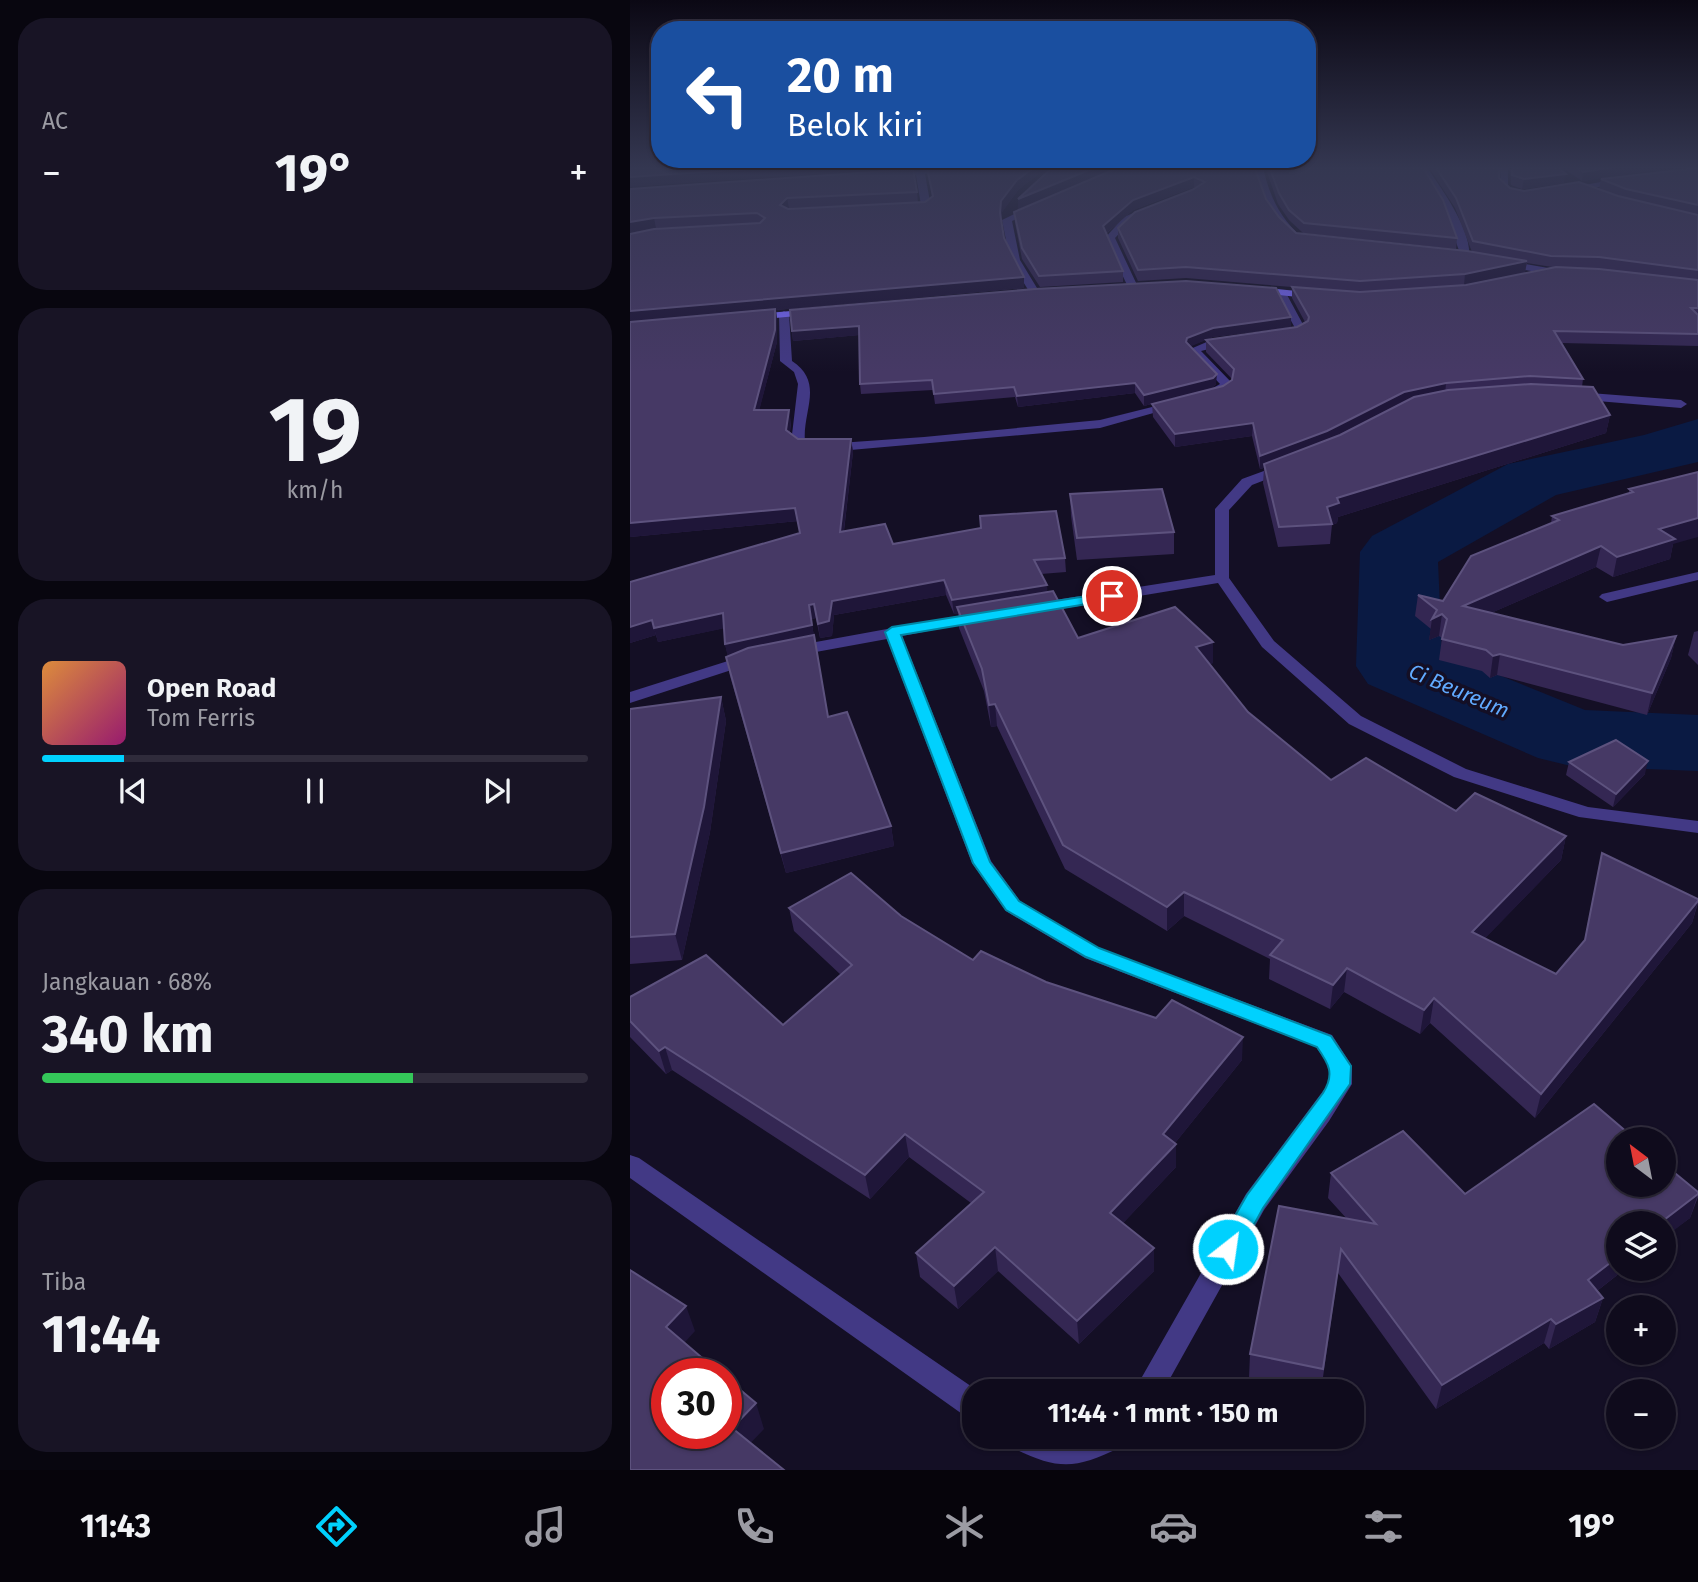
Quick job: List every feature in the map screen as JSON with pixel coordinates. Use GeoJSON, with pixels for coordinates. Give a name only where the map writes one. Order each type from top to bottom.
{"type":"FeatureCollection","features":[{"type":"Feature","properties":{"kind":"main road"},"geometry":{"type":"LineString","coordinates":[[1514,280],[1559,272]]}},
{"type":"Feature","properties":{"kind":"main road"},"geometry":{"type":"LineString","coordinates":[[1119,288],[1146,286]]}},
{"type":"Feature","properties":{"kind":"main road"},"geometry":{"type":"LineString","coordinates":[[1247,289],[1331,297]]}},
{"type":"Feature","properties":{"kind":"main road"},"geometry":{"type":"LineString","coordinates":[[1022,295],[1049,292]]}},
{"type":"Feature","properties":{"kind":"main road"},"geometry":{"type":"LineString","coordinates":[[746,318],[824,311]]}},
{"type":"Feature","properties":{"kind":"street"},"geometry":{"type":"LineString","coordinates":[[1010,235],[1014,260],[1035,293]]}},
{"type":"Feature","properties":{"kind":"street"},"geometry":{"type":"LineString","coordinates":[[1112,235],[1110,238],[1133,287]]}},
{"type":"Feature","properties":{"kind":"street"},"geometry":{"type":"LineString","coordinates":[[1293,235],[1309,242]]}},
{"type":"Feature","properties":{"kind":"street"},"geometry":{"type":"LineString","coordinates":[[1462,235],[1466,256]]}},
{"type":"Feature","properties":{"kind":"street"},"geometry":{"type":"LineString","coordinates":[[1453,255],[1478,258]]}},
{"type":"Feature","properties":{"kind":"street"},"geometry":{"type":"LineString","coordinates":[[1490,261],[1559,272]]}},
{"type":"Feature","properties":{"kind":"street"},"geometry":{"type":"LineString","coordinates":[[1273,336],[1300,330],[1280,293]]}},
{"type":"Feature","properties":{"kind":"street"},"geometry":{"type":"LineString","coordinates":[[785,314],[786,361],[799,369],[803,377],[803,402],[797,443],[802,446],[839,447],[912,442],[1100,424],[1218,393],[1226,387],[1226,383],[1194,350],[1213,343],[1237,340]]}},
{"type":"Feature","properties":{"kind":"street"},"geometry":{"type":"LineString","coordinates":[[1560,396],[1681,404]]}},
{"type":"Feature","properties":{"kind":"street"},"geometry":{"type":"LineString","coordinates":[[1295,463],[1247,482],[1223,509],[1222,578],[1268,644],[1355,720],[1460,773],[1586,813],[1698,828]]}},
{"type":"Feature","properties":{"kind":"street"},"geometry":{"type":"LineString","coordinates":[[1607,597],[1698,576]]}},
{"type":"Feature","properties":{"kind":"street"},"geometry":{"type":"LineString","coordinates":[[630,698],[768,656],[892,632],[1222,578]]}},
{"type":"Feature","properties":{"kind":"street"},"geometry":{"type":"LineString","coordinates":[[892,632],[982,863],[1013,906],[1092,953],[1324,1041],[1341,1066],[1340,1084],[1321,1114],[1255,1202],[1155,1379]]}},
{"type":"Feature","properties":{"kind":"street"},"geometry":{"type":"LineString","coordinates":[[630,1165],[962,1397]]}},
{"type":"Feature","properties":{"kind":"street"},"geometry":{"type":"LineString","coordinates":[[1042,1449],[1082,1452],[1088,1449]]}},
{"type":"Feature","properties":{"kind":"building"},"geometry":{"type":"Polygon","coordinates":[[[630,235],[1003,235],[1024,277],[630,311],[630,235]]]}},
{"type":"Feature","properties":{"kind":"building"},"geometry":{"type":"Polygon","coordinates":[[[1019,235],[1107,235],[1123,271],[1039,276],[1022,248],[1019,235]]]}},
{"type":"Feature","properties":{"kind":"building"},"geometry":{"type":"Polygon","coordinates":[[[1121,235],[1311,235],[1467,251],[1527,261],[1465,274],[1360,281],[1186,267],[1138,270],[1121,235]]]}},
{"type":"Feature","properties":{"kind":"building"},"geometry":{"type":"Polygon","coordinates":[[[1422,235],[1456,235],[1457,238],[1422,235]]]}},
{"type":"Feature","properties":{"kind":"building"},"geometry":{"type":"Polygon","coordinates":[[[1470,235],[1698,235],[1698,270],[1599,257],[1551,256],[1473,241],[1470,235]]]}},
{"type":"Feature","properties":{"kind":"building"},"geometry":{"type":"Polygon","coordinates":[[[1556,267],[1698,280],[1698,308],[1691,308],[1698,315],[1698,334],[1554,331],[1583,379],[1530,376],[1446,383],[1404,392],[1327,431],[1260,456],[1253,423],[1175,434],[1152,404],[1223,386],[1232,380],[1234,369],[1206,340],[1297,327],[1308,321],[1309,317],[1292,287],[1360,292],[1466,285],[1556,267]]]}},
{"type":"Feature","properties":{"kind":"building"},"geometry":{"type":"Polygon","coordinates":[[[1186,281],[1276,288],[1291,317],[1213,328],[1187,338],[1186,342],[1217,374],[1213,378],[1144,395],[1135,383],[1017,396],[1014,387],[934,394],[932,380],[860,384],[859,326],[792,331],[790,310],[1035,289],[1186,281]]]}},
{"type":"Feature","properties":{"kind":"building"},"geometry":{"type":"Polygon","coordinates":[[[775,309],[775,330],[754,410],[789,410],[786,430],[798,439],[851,439],[840,532],[885,524],[893,544],[981,528],[980,516],[1056,511],[1065,558],[1034,560],[1047,585],[952,600],[944,580],[832,601],[829,621],[818,624],[814,604],[809,605],[812,625],[725,644],[723,613],[654,628],[652,620],[630,627],[630,582],[800,533],[795,508],[630,523],[630,322],[775,309]]]}},
{"type":"Feature","properties":{"kind":"building"},"geometry":{"type":"Polygon","coordinates":[[[1531,384],[1593,387],[1610,415],[1337,498],[1339,503],[1327,507],[1332,524],[1279,527],[1264,464],[1340,435],[1414,397],[1448,390],[1531,384]]]}},
{"type":"Feature","properties":{"kind":"building"},"geometry":{"type":"Polygon","coordinates":[[[1698,472],[1698,518],[1659,529],[1675,539],[1617,557],[1601,546],[1463,606],[1623,645],[1676,636],[1652,693],[1500,654],[1493,656],[1486,650],[1442,639],[1447,619],[1442,614],[1432,619],[1437,610],[1418,595],[1443,601],[1471,556],[1559,520],[1552,516],[1633,492],[1629,489],[1698,472]]]}},
{"type":"Feature","properties":{"kind":"building"},"geometry":{"type":"Polygon","coordinates":[[[1162,489],[1174,532],[1077,538],[1070,494],[1162,489]]]}},
{"type":"Feature","properties":{"kind":"building"},"geometry":{"type":"Polygon","coordinates":[[[1053,591],[1078,638],[1175,607],[1213,642],[1196,647],[1248,712],[1331,780],[1366,758],[1456,811],[1475,793],[1566,836],[1472,932],[1556,974],[1585,940],[1602,853],[1698,901],[1541,1094],[1434,998],[1424,1010],[1347,968],[1333,985],[1270,955],[1283,940],[1184,892],[1167,907],[1063,845],[995,704],[989,705],[982,669],[957,607],[1053,591]]]}},
{"type":"Feature","properties":{"kind":"building"},"geometry":{"type":"Polygon","coordinates":[[[814,635],[828,717],[847,712],[891,826],[781,853],[726,657],[748,648],[814,635]]]}},
{"type":"Feature","properties":{"kind":"building"},"geometry":{"type":"Polygon","coordinates":[[[721,697],[704,807],[675,934],[630,937],[630,709],[721,697]]]}},
{"type":"Feature","properties":{"kind":"building"},"geometry":{"type":"Polygon","coordinates":[[[1616,740],[1648,761],[1616,794],[1569,762],[1616,740]]]}},
{"type":"Feature","properties":{"kind":"building"},"geometry":{"type":"Polygon","coordinates":[[[851,873],[901,916],[973,960],[981,951],[1046,982],[1156,1018],[1172,1000],[1243,1037],[1163,1134],[1176,1144],[1110,1213],[1154,1248],[1077,1321],[995,1247],[954,1286],[916,1253],[984,1192],[905,1134],[865,1175],[665,1047],[659,1051],[630,1021],[630,997],[706,955],[783,1025],[852,965],[789,908],[851,873]]]}},
{"type":"Feature","properties":{"kind":"building"},"geometry":{"type":"Polygon","coordinates":[[[1594,1104],[1621,1127],[1606,1127],[1606,1197],[1676,1197],[1676,1174],[1698,1192],[1676,1211],[1606,1211],[1606,1266],[1588,1280],[1603,1298],[1556,1324],[1551,1319],[1442,1385],[1341,1249],[1323,1369],[1250,1354],[1279,1206],[1376,1224],[1331,1173],[1403,1131],[1465,1194],[1594,1104]]]}},
{"type":"Feature","properties":{"kind":"building"},"geometry":{"type":"Polygon","coordinates":[[[630,1270],[686,1306],[666,1327],[702,1358],[651,1358],[651,1449],[742,1449],[742,1436],[784,1470],[630,1470],[630,1270]]]}},
{"type":"Feature","properties":{"kind":"building"},"geometry":{"type":"Polygon","coordinates":[[[742,1391],[756,1403],[742,1418],[742,1391]]]}},
{"type":"Feature","properties":{"kind":"waterway","name":"Ci Beureum"},"geometry":{"type":"LineString","coordinates":[[1698,439],[1660,452],[1533,479],[1399,552],[1399,666],[1571,738],[1698,743]]}},
{"type":"Feature","properties":{"kind":"route"},"geometry":{"type":"LineString","coordinates":[[1112,596],[892,632],[982,863],[1013,906],[1092,953],[1324,1041],[1341,1066],[1340,1084],[1321,1114],[1255,1202],[1228,1249]]}}]}
